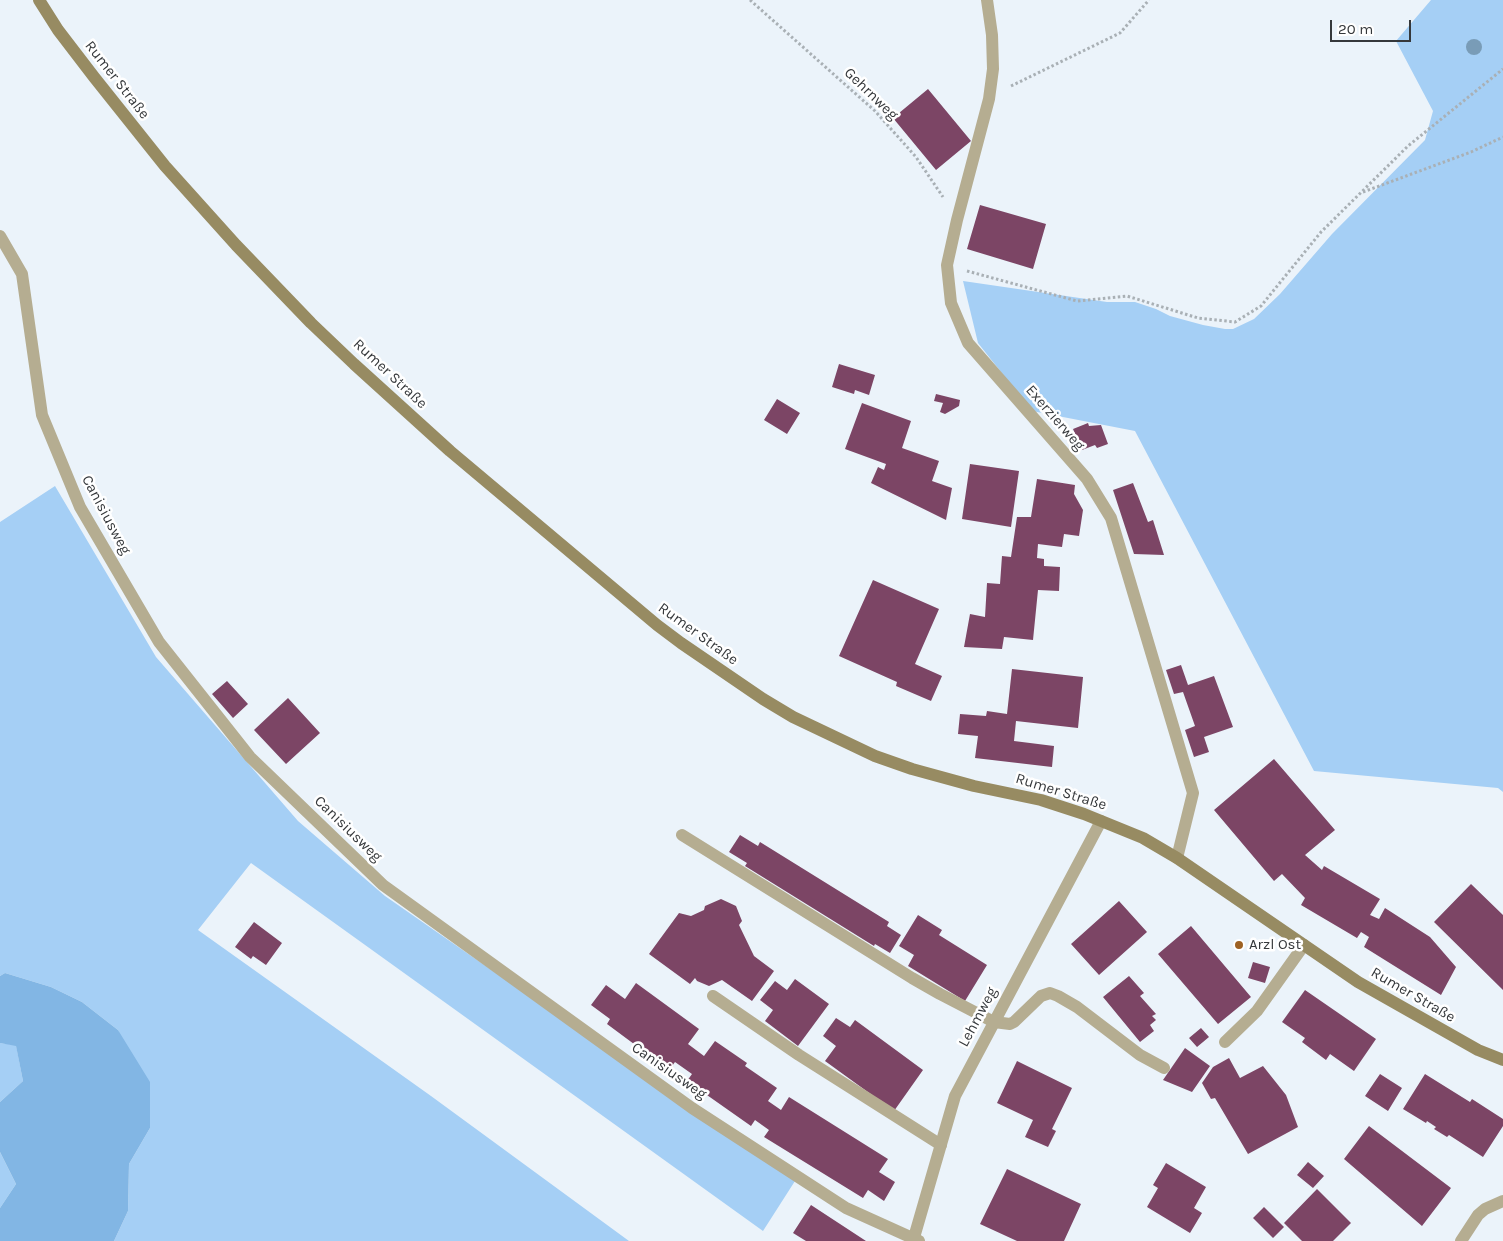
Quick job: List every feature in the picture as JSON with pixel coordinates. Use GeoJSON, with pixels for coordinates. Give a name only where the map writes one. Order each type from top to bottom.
{"type":"FeatureCollection","features":[{"type":"Feature","properties":{"kind":"main road","name":"Rumer Straße"},"geometry":{"type":"LineString","coordinates":[[39,0],[58,30],[165,166],[311,323],[450,451],[669,634],[710,664],[793,717],[875,756],[912,769],[974,786],[1041,800],[1101,820],[1143,838],[1178,858],[1358,982],[1478,1050],[1503,1060]]}},
{"type":"Feature","properties":{"kind":"street","name":"Exerzierweg"},"geometry":{"type":"LineString","coordinates":[[987,0],[992,35],[993,69],[990,99],[957,220],[947,265],[950,303],[968,343],[1087,479],[1111,518],[1193,793],[1178,858]]}},
{"type":"Feature","properties":{"kind":"street","name":"Canisiusweg"},"geometry":{"type":"LineString","coordinates":[[0,236],[22,274],[42,415],[80,507],[159,642],[250,758],[383,886],[692,1108],[846,1208],[916,1240]]}},
{"type":"Feature","properties":{"kind":"street","name":"Lehmweg"},"geometry":{"type":"LineString","coordinates":[[916,1240],[955,1096],[1101,820]]}},
{"type":"Feature","properties":{"kind":"street"},"geometry":{"type":"LineString","coordinates":[[682,835],[912,978],[994,1022],[1006,1024],[1014,1022],[1041,996],[1047,993],[1054,994],[1091,1017],[1140,1055],[1164,1068]]}},
{"type":"Feature","properties":{"kind":"street"},"geometry":{"type":"LineString","coordinates":[[1225,1042],[1257,1011],[1304,945]]}},
{"type":"Feature","properties":{"kind":"street"},"geometry":{"type":"LineString","coordinates":[[713,996],[799,1055],[941,1146]]}},
{"type":"Feature","properties":{"kind":"street"},"geometry":{"type":"LineString","coordinates":[[1461,1241],[1478,1215],[1485,1209],[1503,1201]]}},
{"type":"Feature","properties":{"kind":"path","name":"Gehrnweg"},"geometry":{"type":"LineString","coordinates":[[750,0],[875,111],[916,157],[957,220]]}},
{"type":"Feature","properties":{"kind":"path"},"geometry":{"type":"LineString","coordinates":[[990,99],[1007,88],[1120,32],[1149,0]]}},
{"type":"Feature","properties":{"kind":"path"},"geometry":{"type":"LineString","coordinates":[[947,265],[1077,301],[1128,296],[1198,318],[1235,322],[1261,306],[1322,232],[1408,146],[1503,69]]}},
{"type":"Feature","properties":{"kind":"path"},"geometry":{"type":"LineString","coordinates":[[1360,193],[1470,152],[1503,137]]}},
{"type":"Feature","properties":{"kind":"shaded area"},"geometry":{"type":"Polygon","coordinates":[[[1431,0],[1503,0],[1503,792],[1498,788],[1314,771],[1135,431],[1032,411],[978,343],[963,281],[1107,302],[1135,302],[1170,316],[1225,329],[1233,329],[1254,319],[1280,294],[1332,234],[1425,140],[1433,111],[1396,41],[1431,0]]]}},
{"type":"Feature","properties":{"kind":"shaded area"},"geometry":{"type":"Polygon","coordinates":[[[55,486],[156,657],[298,821],[385,896],[795,1181],[763,1231],[251,863],[198,930],[431,1096],[629,1241],[114,1241],[128,1211],[129,1164],[150,1128],[118,1030],[82,1002],[51,987],[5,973],[0,976],[0,522],[55,486]]]}},
{"type":"Feature","properties":{"kind":"shaded area"},"geometry":{"type":"Polygon","coordinates":[[[5,973],[51,987],[82,1002],[118,1030],[150,1082],[150,1128],[129,1164],[128,1211],[114,1241],[0,1241],[0,1208],[16,1184],[0,1152],[0,1102],[23,1081],[16,1046],[0,1043],[0,976],[5,973]]]}},
{"type":"Feature","properties":{"kind":"shaded area"},"geometry":{"type":"Polygon","coordinates":[[[0,1043],[16,1045],[23,1081],[0,1102],[0,1043]]]}},
{"type":"Feature","properties":{"kind":"shaded area"},"geometry":{"type":"Polygon","coordinates":[[[0,1152],[16,1184],[0,1208],[0,1152]]]}},
{"type":"Feature","properties":{"kind":"building"},"geometry":{"type":"Polygon","coordinates":[[[928,89],[971,141],[936,170],[893,118],[928,89]]]}},
{"type":"Feature","properties":{"kind":"building"},"geometry":{"type":"Polygon","coordinates":[[[980,205],[1046,224],[1033,269],[967,249],[980,205]]]}},
{"type":"Feature","properties":{"kind":"building"},"geometry":{"type":"Polygon","coordinates":[[[839,364],[875,375],[869,395],[855,390],[854,394],[832,387],[839,364]]]}},
{"type":"Feature","properties":{"kind":"building"},"geometry":{"type":"Polygon","coordinates":[[[936,394],[960,400],[959,406],[945,414],[940,412],[943,403],[934,401],[936,394]]]}},
{"type":"Feature","properties":{"kind":"building"},"geometry":{"type":"Polygon","coordinates":[[[777,399],[800,413],[787,434],[764,420],[777,399]]]}},
{"type":"Feature","properties":{"kind":"building"},"geometry":{"type":"Polygon","coordinates":[[[862,403],[911,421],[902,448],[939,461],[932,481],[952,488],[946,520],[871,483],[878,467],[884,470],[886,464],[845,449],[862,403]]]}},
{"type":"Feature","properties":{"kind":"building"},"geometry":{"type":"Polygon","coordinates":[[[1088,423],[1089,426],[1101,425],[1108,444],[1097,448],[1095,445],[1082,450],[1073,429],[1088,423]]]}},
{"type":"Feature","properties":{"kind":"building"},"geometry":{"type":"Polygon","coordinates":[[[970,464],[1019,471],[1011,527],[962,519],[970,464]]]}},
{"type":"Feature","properties":{"kind":"building"},"geometry":{"type":"Polygon","coordinates":[[[1037,479],[1075,485],[1074,494],[1083,510],[1079,536],[1064,534],[1062,547],[1038,544],[1037,558],[1044,559],[1044,566],[1060,567],[1059,591],[1038,590],[1033,640],[1004,637],[1002,649],[964,647],[970,614],[985,617],[987,583],[1000,584],[1002,556],[1011,557],[1017,517],[1031,517],[1037,479]]]}},
{"type":"Feature","properties":{"kind":"building"},"geometry":{"type":"Polygon","coordinates":[[[1133,483],[1148,522],[1153,520],[1164,555],[1134,554],[1113,490],[1133,483]]]}},
{"type":"Feature","properties":{"kind":"building"},"geometry":{"type":"Polygon","coordinates":[[[873,580],[939,609],[915,664],[942,676],[931,701],[896,686],[897,682],[839,656],[873,580]]]}},
{"type":"Feature","properties":{"kind":"building"},"geometry":{"type":"Polygon","coordinates":[[[1181,665],[1188,685],[1214,676],[1233,727],[1204,737],[1209,752],[1194,757],[1185,730],[1195,726],[1183,692],[1174,694],[1166,670],[1181,665]]]}},
{"type":"Feature","properties":{"kind":"building"},"geometry":{"type":"Polygon","coordinates":[[[1012,669],[1083,677],[1078,728],[1016,721],[1014,741],[1054,746],[1052,767],[975,758],[978,736],[958,734],[960,714],[986,716],[987,711],[1007,714],[1012,669]]]}},
{"type":"Feature","properties":{"kind":"building"},"geometry":{"type":"Polygon","coordinates":[[[227,681],[248,704],[233,718],[212,694],[227,681]]]}},
{"type":"Feature","properties":{"kind":"building"},"geometry":{"type":"Polygon","coordinates":[[[288,698],[320,733],[286,764],[254,730],[288,698]]]}},
{"type":"Feature","properties":{"kind":"building"},"geometry":{"type":"Polygon","coordinates":[[[1274,759],[1335,830],[1305,855],[1322,870],[1324,866],[1380,899],[1370,915],[1379,919],[1385,908],[1430,937],[1456,967],[1441,995],[1364,947],[1369,937],[1361,932],[1357,938],[1301,905],[1305,898],[1282,874],[1274,881],[1214,810],[1274,759]]]}},
{"type":"Feature","properties":{"kind":"building"},"geometry":{"type":"Polygon","coordinates":[[[740,835],[758,846],[760,842],[889,922],[887,926],[901,935],[890,953],[875,944],[874,946],[745,866],[747,863],[729,852],[740,835]]]}},
{"type":"Feature","properties":{"kind":"building"},"geometry":{"type":"Polygon","coordinates":[[[1471,884],[1503,915],[1503,990],[1434,922],[1471,884]]]}},
{"type":"Feature","properties":{"kind":"building"},"geometry":{"type":"Polygon","coordinates":[[[721,899],[736,906],[742,921],[739,925],[754,956],[774,971],[752,1001],[722,980],[709,986],[697,981],[695,978],[690,984],[649,954],[679,913],[691,916],[704,910],[705,906],[721,899]]]}},
{"type":"Feature","properties":{"kind":"building"},"geometry":{"type":"Polygon","coordinates":[[[1119,901],[1147,932],[1099,975],[1071,944],[1119,901]]]}},
{"type":"Feature","properties":{"kind":"building"},"geometry":{"type":"Polygon","coordinates":[[[918,915],[942,930],[939,935],[987,965],[965,1001],[908,966],[914,955],[899,946],[918,915]]]}},
{"type":"Feature","properties":{"kind":"building"},"geometry":{"type":"Polygon","coordinates":[[[254,922],[282,943],[266,965],[253,956],[251,959],[235,947],[254,922]]]}},
{"type":"Feature","properties":{"kind":"building"},"geometry":{"type":"Polygon","coordinates":[[[1191,926],[1251,997],[1218,1024],[1158,954],[1191,926]]]}},
{"type":"Feature","properties":{"kind":"building"},"geometry":{"type":"Polygon","coordinates":[[[1253,962],[1270,967],[1265,983],[1248,978],[1253,962]]]}},
{"type":"Feature","properties":{"kind":"building"},"geometry":{"type":"Polygon","coordinates":[[[1129,976],[1144,993],[1140,996],[1156,1014],[1152,1016],[1156,1020],[1150,1025],[1154,1031],[1140,1042],[1103,997],[1129,976]]]}},
{"type":"Feature","properties":{"kind":"building"},"geometry":{"type":"Polygon","coordinates":[[[795,979],[829,1004],[798,1046],[765,1021],[773,1010],[760,1000],[775,981],[787,990],[795,979]]]}},
{"type":"Feature","properties":{"kind":"building"},"geometry":{"type":"Polygon","coordinates":[[[636,983],[699,1029],[688,1044],[704,1056],[715,1041],[747,1063],[745,1066],[777,1088],[768,1101],[781,1110],[789,1097],[888,1159],[879,1172],[895,1182],[884,1201],[868,1190],[863,1198],[764,1137],[769,1130],[755,1120],[751,1126],[687,1081],[692,1074],[675,1062],[669,1070],[607,1024],[610,1019],[591,1005],[606,985],[625,999],[636,983]]]}},
{"type":"Feature","properties":{"kind":"building"},"geometry":{"type":"Polygon","coordinates":[[[1305,990],[1376,1039],[1354,1071],[1330,1054],[1326,1060],[1302,1042],[1305,1038],[1282,1022],[1305,990]]]}},
{"type":"Feature","properties":{"kind":"building"},"geometry":{"type":"Polygon","coordinates":[[[836,1018],[850,1027],[855,1020],[923,1070],[894,1111],[825,1061],[836,1046],[823,1036],[836,1018]]]}},
{"type":"Feature","properties":{"kind":"building"},"geometry":{"type":"Polygon","coordinates":[[[1201,1028],[1209,1037],[1197,1047],[1189,1038],[1201,1028]]]}},
{"type":"Feature","properties":{"kind":"building"},"geometry":{"type":"Polygon","coordinates":[[[1185,1048],[1210,1066],[1192,1092],[1163,1080],[1185,1048]]]}},
{"type":"Feature","properties":{"kind":"building"},"geometry":{"type":"Polygon","coordinates":[[[1229,1058],[1240,1078],[1263,1066],[1286,1095],[1298,1127],[1248,1154],[1215,1098],[1211,1099],[1202,1083],[1213,1067],[1229,1058]]]}},
{"type":"Feature","properties":{"kind":"building"},"geometry":{"type":"Polygon","coordinates":[[[1017,1061],[1072,1088],[1052,1129],[1056,1131],[1048,1147],[1025,1137],[1033,1120],[997,1103],[1017,1061]]]}},
{"type":"Feature","properties":{"kind":"building"},"geometry":{"type":"Polygon","coordinates":[[[1380,1074],[1402,1088],[1388,1111],[1365,1096],[1380,1074]]]}},
{"type":"Feature","properties":{"kind":"building"},"geometry":{"type":"Polygon","coordinates":[[[1425,1074],[1470,1102],[1472,1099],[1503,1119],[1503,1126],[1483,1157],[1449,1135],[1447,1137],[1434,1129],[1436,1127],[1427,1121],[1426,1123],[1403,1109],[1425,1074]]]}},
{"type":"Feature","properties":{"kind":"building"},"geometry":{"type":"Polygon","coordinates":[[[1369,1126],[1451,1188],[1422,1226],[1344,1159],[1369,1126]]]}},
{"type":"Feature","properties":{"kind":"building"},"geometry":{"type":"Polygon","coordinates":[[[1308,1162],[1324,1176],[1313,1188],[1297,1175],[1308,1162]]]}},
{"type":"Feature","properties":{"kind":"building"},"geometry":{"type":"Polygon","coordinates":[[[1166,1163],[1206,1187],[1194,1208],[1202,1213],[1190,1233],[1147,1207],[1158,1188],[1153,1185],[1166,1163]]]}},
{"type":"Feature","properties":{"kind":"building"},"geometry":{"type":"Polygon","coordinates":[[[1007,1169],[1081,1204],[1064,1241],[1017,1241],[980,1224],[1007,1169]]]}},
{"type":"Feature","properties":{"kind":"building"},"geometry":{"type":"Polygon","coordinates":[[[1317,1189],[1351,1223],[1333,1241],[1302,1241],[1284,1223],[1317,1189]]]}},
{"type":"Feature","properties":{"kind":"building"},"geometry":{"type":"Polygon","coordinates":[[[811,1205],[866,1241],[806,1241],[793,1233],[811,1205]]]}},
{"type":"Feature","properties":{"kind":"building"},"geometry":{"type":"Polygon","coordinates":[[[1264,1207],[1284,1227],[1273,1238],[1253,1218],[1264,1207]]]}},
{"type":"Feature","properties":{"kind":"place","name":"Arzl Ost"},"geometry":{"type":"Point","coordinates":[1239,945]}}]}
